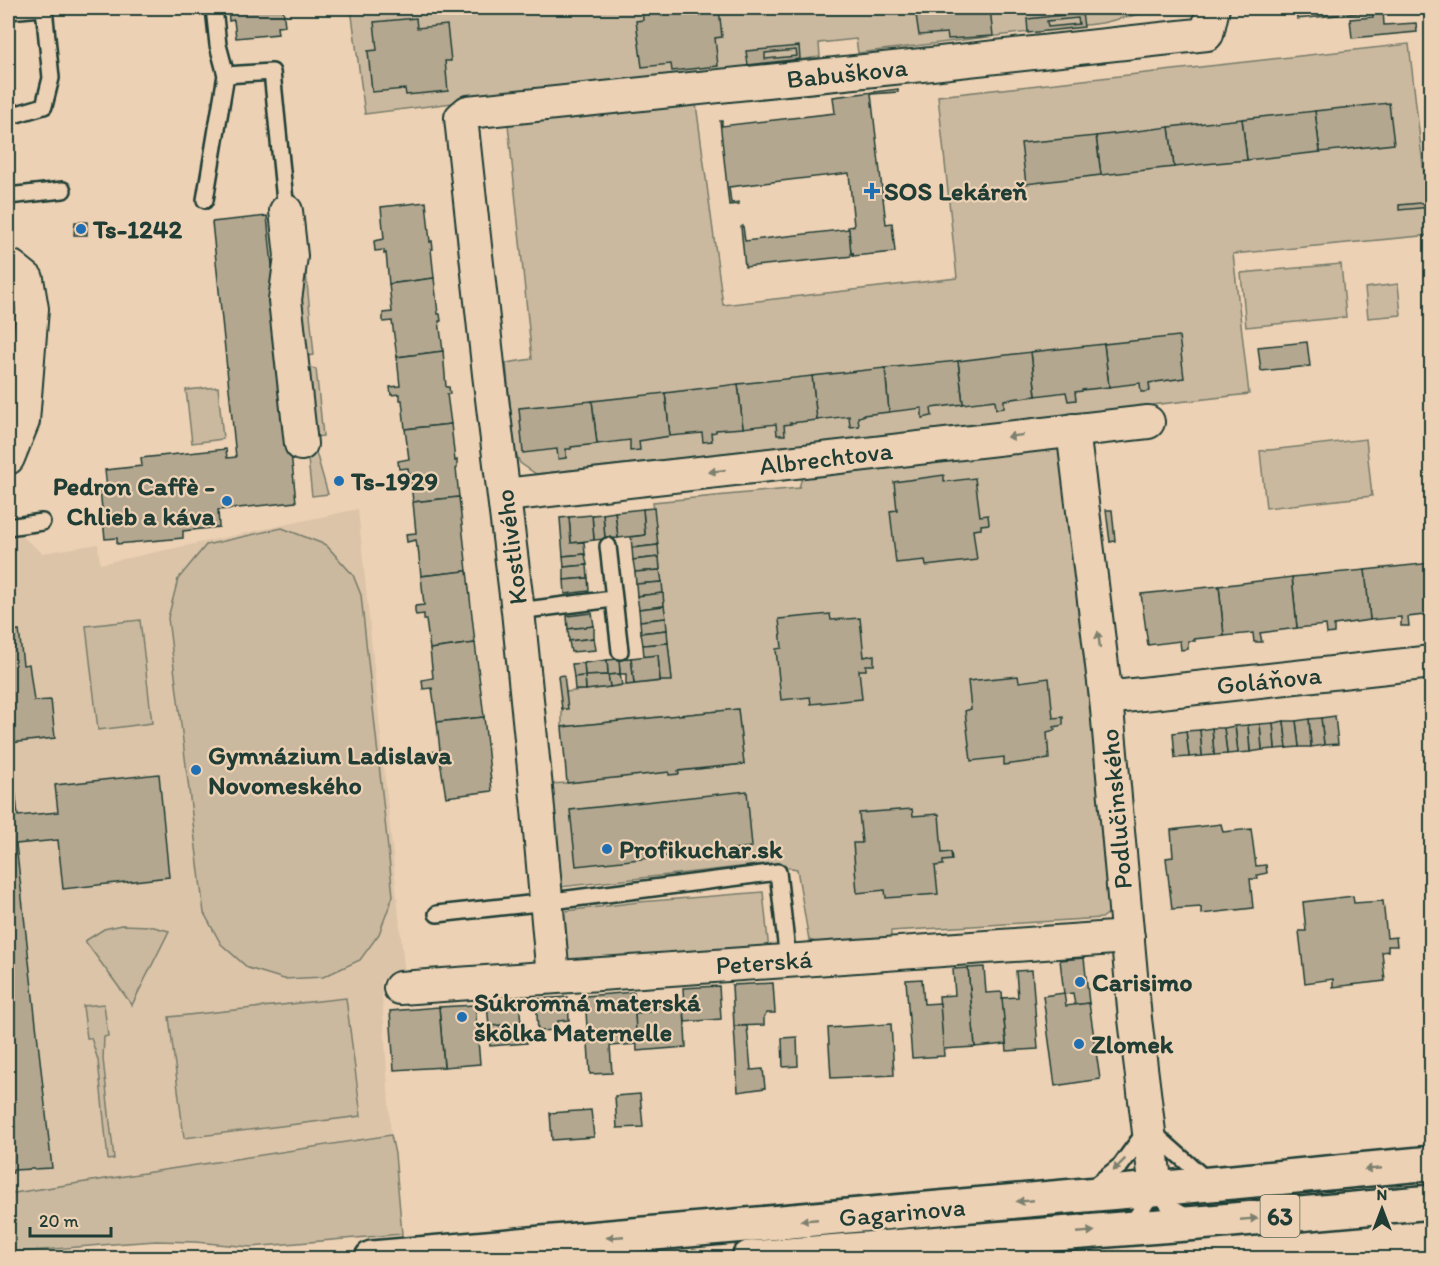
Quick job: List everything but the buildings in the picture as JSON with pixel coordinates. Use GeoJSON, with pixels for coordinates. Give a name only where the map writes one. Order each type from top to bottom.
{"type":"FeatureCollection","features":[{"type":"Feature","properties":{"kind":"main road","name":"Gagarinova"},"geometry":{"type":"LineString","coordinates":[[372,1258],[1431,1163]]}},
{"type":"Feature","properties":{"kind":"main road","name":"Gagarinova"},"geometry":{"type":"LineString","coordinates":[[749,1258],[1128,1229],[1431,1202]]}},
{"type":"Feature","properties":{"kind":"street","name":"Babuškova"},"geometry":{"type":"LineString","coordinates":[[461,117],[468,112],[922,66],[1207,34],[1213,8]]}},
{"type":"Feature","properties":{"kind":"street","name":"Kostlivého"},"geometry":{"type":"LineString","coordinates":[[461,117],[518,611],[553,977]]}},
{"type":"Feature","properties":{"kind":"street"},"geometry":{"type":"LineString","coordinates":[[286,211],[291,256],[285,300],[301,444]]}},
{"type":"Feature","properties":{"kind":"street"},"geometry":{"type":"LineString","coordinates":[[8,266],[27,279],[32,309],[23,421],[8,458]]}},
{"type":"Feature","properties":{"kind":"street","name":"Albrechtova"},"geometry":{"type":"LineString","coordinates":[[505,495],[1148,422]]}},
{"type":"Feature","properties":{"kind":"street","name":"Podlučinského"},"geometry":{"type":"LineString","coordinates":[[1073,430],[1106,698],[1135,1019],[1156,1189]]}},
{"type":"Feature","properties":{"kind":"street","name":"Goláňova"},"geometry":{"type":"LineString","coordinates":[[1106,698],[1431,662]]}},
{"type":"Feature","properties":{"kind":"street","name":"Peterská"},"geometry":{"type":"LineString","coordinates":[[400,988],[1128,937]]}},
{"type":"Feature","properties":{"kind":"lane"},"geometry":{"type":"LineString","coordinates":[[9,11],[42,8],[51,78],[44,106],[17,114]]}},
{"type":"Feature","properties":{"kind":"lane"},"geometry":{"type":"LineString","coordinates":[[205,200],[226,75],[218,45],[214,8]]}},
{"type":"Feature","properties":{"kind":"lane"},"geometry":{"type":"LineString","coordinates":[[226,75],[272,72],[286,211]]}},
{"type":"Feature","properties":{"kind":"lane"},"geometry":{"type":"LineString","coordinates":[[8,195],[63,190]]}},
{"type":"Feature","properties":{"kind":"lane"},"geometry":{"type":"LineString","coordinates":[[8,527],[42,522]]}},
{"type":"Feature","properties":{"kind":"lane"},"geometry":{"type":"LineString","coordinates":[[608,546],[620,651]]}},
{"type":"Feature","properties":{"kind":"lane"},"geometry":{"type":"LineString","coordinates":[[518,611],[614,599]]}},
{"type":"Feature","properties":{"kind":"lane"},"geometry":{"type":"LineString","coordinates":[[437,914],[778,872],[788,961]]}},
{"type":"Feature","properties":{"kind":"lane"},"geometry":{"type":"LineString","coordinates":[[1083,1196],[1121,1165],[1148,1128],[1212,1184]]}},
{"type":"Feature","properties":{"kind":"lane"},"geometry":{"type":"LineString","coordinates":[[1128,1229],[1156,1189],[1172,1208],[1199,1223]]}},
{"type":"Feature","properties":{"kind":"shaded area"},"geometry":{"type":"Polygon","coordinates":[[[351,8],[1144,8],[1139,14],[1102,23],[858,53],[856,39],[819,43],[820,57],[365,114],[351,8]]]}},
{"type":"Feature","properties":{"kind":"shaded area"},"geometry":{"type":"Polygon","coordinates":[[[1409,44],[1431,235],[1233,254],[1249,394],[536,474],[520,463],[514,448],[506,363],[532,359],[508,124],[696,104],[723,305],[957,278],[938,96],[1409,44]]]}},
{"type":"Feature","properties":{"kind":"shaded area"},"geometry":{"type":"Polygon","coordinates":[[[305,262],[314,355],[298,357],[293,310],[305,262]]]}},
{"type":"Feature","properties":{"kind":"shaded area"},"geometry":{"type":"Polygon","coordinates":[[[1341,264],[1346,317],[1246,327],[1241,273],[1341,264]]]}},
{"type":"Feature","properties":{"kind":"shaded area"},"geometry":{"type":"Polygon","coordinates":[[[1398,284],[1401,315],[1368,318],[1365,288],[1398,284]]]}},
{"type":"Feature","properties":{"kind":"shaded area"},"geometry":{"type":"Polygon","coordinates":[[[299,365],[316,369],[323,436],[315,437],[299,365]]]}},
{"type":"Feature","properties":{"kind":"shaded area"},"geometry":{"type":"Polygon","coordinates":[[[218,387],[223,439],[192,443],[186,390],[218,387]]]}},
{"type":"Feature","properties":{"kind":"shaded area"},"geometry":{"type":"Polygon","coordinates":[[[1067,439],[1121,904],[1102,918],[891,931],[890,949],[847,951],[809,940],[797,869],[767,864],[560,887],[547,784],[744,764],[738,709],[562,727],[562,709],[567,709],[566,692],[672,680],[653,502],[799,488],[804,470],[1067,439]]]}},
{"type":"Feature","properties":{"kind":"shaded area"},"geometry":{"type":"Polygon","coordinates":[[[1366,439],[1372,496],[1266,508],[1260,451],[1366,439]]]}},
{"type":"Feature","properties":{"kind":"shaded area"},"geometry":{"type":"Polygon","coordinates":[[[315,449],[328,494],[312,496],[307,450],[315,449]]]}},
{"type":"Feature","properties":{"kind":"shaded area","name":"Gymnázium Ladislava Novomeského"},"geometry":{"type":"Polygon","coordinates":[[[358,509],[405,976],[381,980],[391,1135],[8,1194],[8,537],[22,536],[42,553],[98,544],[100,564],[358,509]]]}},
{"type":"Feature","properties":{"kind":"shaded area"},"geometry":{"type":"Polygon","coordinates":[[[282,528],[326,545],[353,575],[361,595],[393,896],[379,934],[360,960],[323,977],[284,979],[248,968],[221,944],[204,913],[168,618],[178,579],[206,545],[282,528]]]}},
{"type":"Feature","properties":{"kind":"shaded area"},"geometry":{"type":"Polygon","coordinates":[[[140,620],[152,723],[98,730],[86,626],[140,620]]]}},
{"type":"Feature","properties":{"kind":"shaded area"},"geometry":{"type":"Polygon","coordinates":[[[763,892],[769,951],[562,960],[558,912],[639,902],[763,892]]]}},
{"type":"Feature","properties":{"kind":"shaded area"},"geometry":{"type":"Polygon","coordinates":[[[121,925],[150,926],[169,931],[132,1005],[85,941],[104,929],[121,925]]]}},
{"type":"Feature","properties":{"kind":"shaded area"},"geometry":{"type":"Polygon","coordinates":[[[346,998],[361,1116],[184,1138],[169,1017],[346,998]]]}},
{"type":"Feature","properties":{"kind":"shaded area"},"geometry":{"type":"Polygon","coordinates":[[[104,1004],[108,1036],[104,1037],[103,1059],[114,1159],[108,1160],[98,1060],[91,1038],[87,1038],[83,1006],[104,1004]]]}},
{"type":"Feature","properties":{"kind":"shaded area"},"geometry":{"type":"Polygon","coordinates":[[[391,1135],[395,1154],[402,1234],[251,1247],[156,1241],[8,1253],[8,1194],[391,1135]]]}},
{"type":"Feature","properties":{"kind":"place","name":"SOS Lekáreň"},"geometry":{"type":"Point","coordinates":[872,191]}},
{"type":"Feature","properties":{"kind":"place","name":"Ts-1242"},"geometry":{"type":"Point","coordinates":[81,229]}},
{"type":"Feature","properties":{"kind":"place","name":"Ts-1929"},"geometry":{"type":"Point","coordinates":[339,481]}},
{"type":"Feature","properties":{"kind":"place","name":"Pedron Caffè - Chlieb a káva"},"geometry":{"type":"Point","coordinates":[227,501]}},
{"type":"Feature","properties":{"kind":"place","name":"Gymnázium Ladislava Novomeského"},"geometry":{"type":"Point","coordinates":[196,770]}},
{"type":"Feature","properties":{"kind":"place","name":"Profikuchar.sk"},"geometry":{"type":"Point","coordinates":[607,849]}},
{"type":"Feature","properties":{"kind":"place","name":"Carisimo"},"geometry":{"type":"Point","coordinates":[1080,982]}},
{"type":"Feature","properties":{"kind":"place","name":"Súkromná materská škôlka Maternelle"},"geometry":{"type":"Point","coordinates":[462,1017]}},
{"type":"Feature","properties":{"kind":"place","name":"Zlomek"},"geometry":{"type":"Point","coordinates":[1079,1044]}}]}
